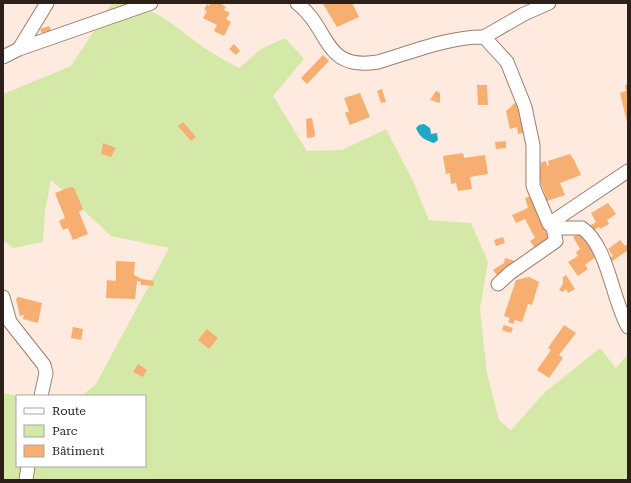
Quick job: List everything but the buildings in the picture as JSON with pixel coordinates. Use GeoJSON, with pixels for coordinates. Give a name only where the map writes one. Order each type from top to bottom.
{"type":"FeatureCollection","features":[{"type":"Feature","properties":{"kind":"street"},"geometry":{"type":"LineString","coordinates":[[19,50],[47,3]]}},
{"type":"Feature","properties":{"kind":"street"},"geometry":{"type":"LineString","coordinates":[[3,57],[151,3]]}},
{"type":"Feature","properties":{"kind":"street"},"geometry":{"type":"LineString","coordinates":[[298,3],[317,25],[332,51],[344,60],[365,64],[378,62],[455,40],[472,37],[484,38],[524,14],[549,3]]}},
{"type":"Feature","properties":{"kind":"street"},"geometry":{"type":"LineString","coordinates":[[484,38],[507,62],[525,107],[533,145],[533,186],[556,241],[498,284]]}},
{"type":"Feature","properties":{"kind":"street"},"geometry":{"type":"LineString","coordinates":[[551,226],[628,171]]}},
{"type":"Feature","properties":{"kind":"street"},"geometry":{"type":"LineString","coordinates":[[551,226],[582,228],[590,236],[605,263],[619,307],[628,327]]}},
{"type":"Feature","properties":{"kind":"street"},"geometry":{"type":"LineString","coordinates":[[3,297],[10,322],[44,366],[46,373],[41,395]]}},
{"type":"Feature","properties":{"kind":"street"},"geometry":{"type":"LineString","coordinates":[[26,480],[28,467]]}},
{"type":"Feature","properties":{"kind":"green space"},"geometry":{"type":"Polygon","coordinates":[[[112,3],[127,4],[152,12],[174,25],[218,57],[239,68],[261,49],[285,38],[304,59],[273,96],[307,151],[342,150],[386,129],[413,181],[429,220],[471,223],[488,262],[480,309],[487,373],[499,420],[511,430],[545,392],[600,348],[616,368],[628,354],[628,480],[3,480],[3,393],[16,396],[16,467],[146,467],[146,395],[83,395],[96,384],[169,248],[111,236],[51,180],[45,211],[43,242],[13,248],[3,240],[3,94],[71,66],[112,3]]]}},
{"type":"Feature","properties":{"kind":"water"},"geometry":{"type":"Polygon","coordinates":[[[424,124],[430,128],[431,134],[437,133],[438,140],[434,143],[423,138],[419,134],[416,128],[419,125],[424,124]]]}}]}
